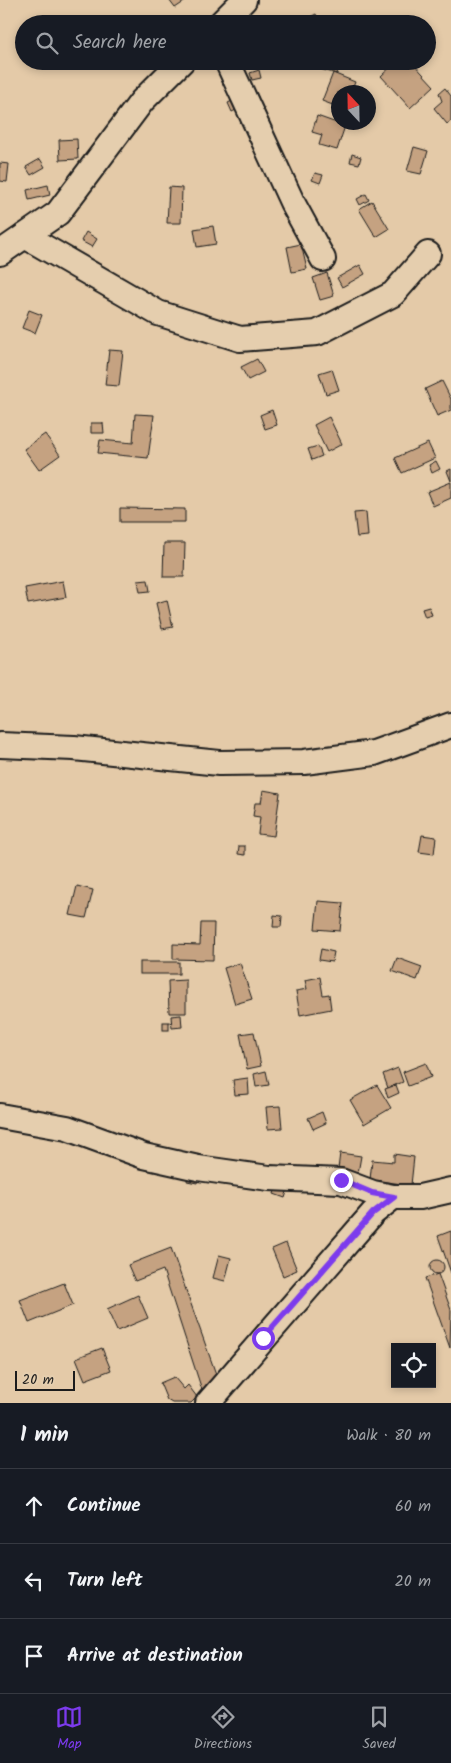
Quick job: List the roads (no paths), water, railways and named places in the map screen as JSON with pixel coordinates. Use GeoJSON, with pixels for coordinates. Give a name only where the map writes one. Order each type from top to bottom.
{"type":"FeatureCollection","features":[{"type":"Feature","properties":{"kind":"street"},"geometry":{"type":"LineString","coordinates":[[229,15],[244,0]]}},
{"type":"Feature","properties":{"kind":"street"},"geometry":{"type":"LineString","coordinates":[[0,253],[58,213],[142,101],[173,70]]}},
{"type":"Feature","properties":{"kind":"street"},"geometry":{"type":"LineString","coordinates":[[231,70],[292,202],[323,258]]}},
{"type":"Feature","properties":{"kind":"street"},"geometry":{"type":"LineString","coordinates":[[25,236],[158,313],[240,339],[317,333],[393,294],[428,254]]}},
{"type":"Feature","properties":{"kind":"street"},"geometry":{"type":"LineString","coordinates":[[0,745],[74,748],[219,763],[304,762],[374,753],[451,724]]}},
{"type":"Feature","properties":{"kind":"street"},"geometry":{"type":"LineString","coordinates":[[0,1116],[68,1128],[144,1156],[189,1166],[269,1178],[341,1180],[372,1193],[394,1197],[420,1197],[451,1190]]}},
{"type":"Feature","properties":{"kind":"street"},"geometry":{"type":"LineString","coordinates":[[208,1403],[373,1213],[394,1197]]}}]}
